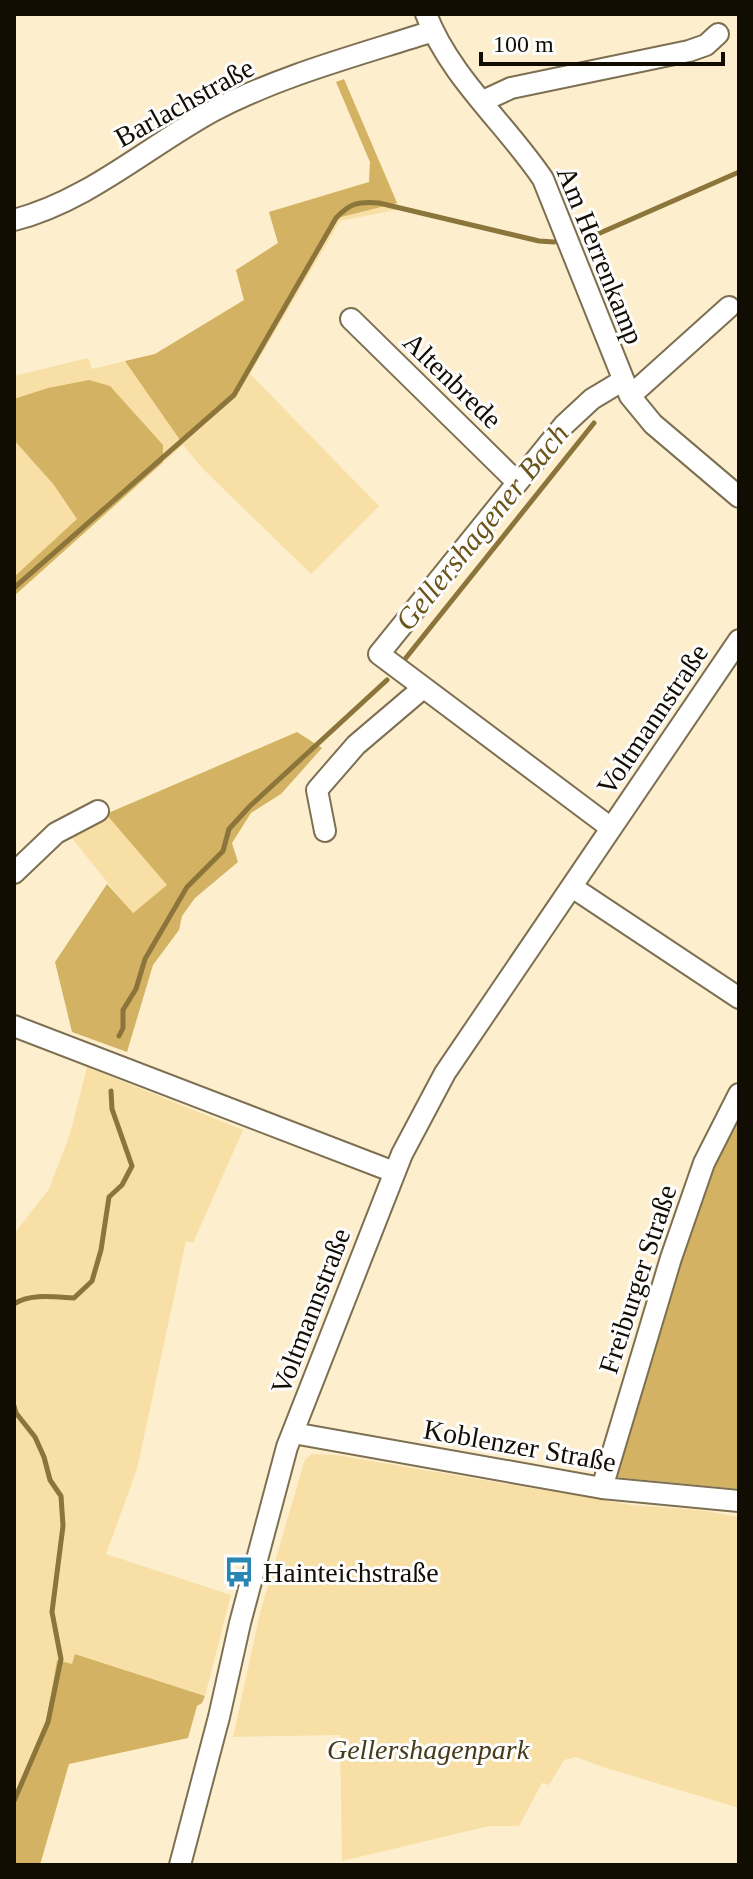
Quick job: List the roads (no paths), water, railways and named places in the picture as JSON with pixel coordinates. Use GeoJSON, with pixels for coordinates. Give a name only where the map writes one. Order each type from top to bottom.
{"type":"FeatureCollection","features":[{"type":"Feature","properties":{"kind":"street","name":"Am Herrenkamp"},"geometry":{"type":"LineString","coordinates":[[429,22],[444,51],[527,155],[548,190],[626,389],[653,424],[739,497]]}},
{"type":"Feature","properties":{"kind":"street","name":"Barlachstraße"},"geometry":{"type":"LineString","coordinates":[[14,220],[73,196],[213,111],[429,22]]}},
{"type":"Feature","properties":{"kind":"street"},"geometry":{"type":"LineString","coordinates":[[483,101],[511,88],[689,51],[706,45],[718,34]]}},
{"type":"Feature","properties":{"kind":"street","name":"Am Herrenkamp"},"geometry":{"type":"LineString","coordinates":[[626,389],[729,307]]}},
{"type":"Feature","properties":{"kind":"street","name":"Altenbrede"},"geometry":{"type":"LineString","coordinates":[[351,319],[516,481]]}},
{"type":"Feature","properties":{"kind":"street"},"geometry":{"type":"LineString","coordinates":[[325,831],[317,790],[356,745],[423,688],[379,654],[516,481],[578,411],[592,399],[626,389]]}},
{"type":"Feature","properties":{"kind":"street","name":"Voltmannstraße"},"geometry":{"type":"LineString","coordinates":[[180,1865],[254,1568],[293,1433],[411,1133],[445,1073],[739,640]]}},
{"type":"Feature","properties":{"kind":"street","name":"Voltmannstraße"},"geometry":{"type":"LineString","coordinates":[[423,688],[611,828]]}},
{"type":"Feature","properties":{"kind":"street"},"geometry":{"type":"LineString","coordinates":[[14,873],[56,833],[98,811]]}},
{"type":"Feature","properties":{"kind":"street"},"geometry":{"type":"LineString","coordinates":[[572,887],[739,998]]}},
{"type":"Feature","properties":{"kind":"street"},"geometry":{"type":"LineString","coordinates":[[14,1026],[394,1172]]}},
{"type":"Feature","properties":{"kind":"street","name":"Freiburger Straße"},"geometry":{"type":"LineString","coordinates":[[602,1488],[671,1258],[704,1163],[739,1094]]}},
{"type":"Feature","properties":{"kind":"street","name":"Koblenzer Straße"},"geometry":{"type":"LineString","coordinates":[[293,1433],[602,1488],[739,1501]]}},
{"type":"Feature","properties":{"kind":"waterway"},"geometry":{"type":"LineString","coordinates":[[584,240],[739,172]]}},
{"type":"Feature","properties":{"kind":"waterway"},"geometry":{"type":"LineString","coordinates":[[14,588],[234,395],[336,218],[350,206],[379,203],[554,242]]}},
{"type":"Feature","properties":{"kind":"waterway","name":"Gellershagener Bach"},"geometry":{"type":"LineString","coordinates":[[405,659],[594,423]]}},
{"type":"Feature","properties":{"kind":"waterway","name":"Gellershagener Bach"},"geometry":{"type":"LineString","coordinates":[[119,1036],[123,1028],[123,1010],[136,989],[145,959],[187,887],[223,851],[229,829],[387,680]]}},
{"type":"Feature","properties":{"kind":"waterway","name":"Gellershagener Bach"},"geometry":{"type":"LineString","coordinates":[[14,1304],[35,1297],[74,1298],[92,1281],[101,1250],[109,1197],[122,1185],[132,1166],[112,1109],[111,1091]]}},
{"type":"Feature","properties":{"kind":"waterway","name":"Gellershagener Bach"},"geometry":{"type":"LineString","coordinates":[[14,1406],[35,1437],[50,1480],[61,1496],[63,1526],[52,1612],[61,1659],[48,1722],[14,1801]]}},
{"type":"Feature","properties":{"kind":"place","name":"Hainteichstraße"},"geometry":{"type":"Point","coordinates":[239,1572]}},
{"type":"Feature","properties":{"kind":"park label","name":"Gellershagenpark"},"geometry":{"type":"Point","coordinates":[428,1749]}}]}
